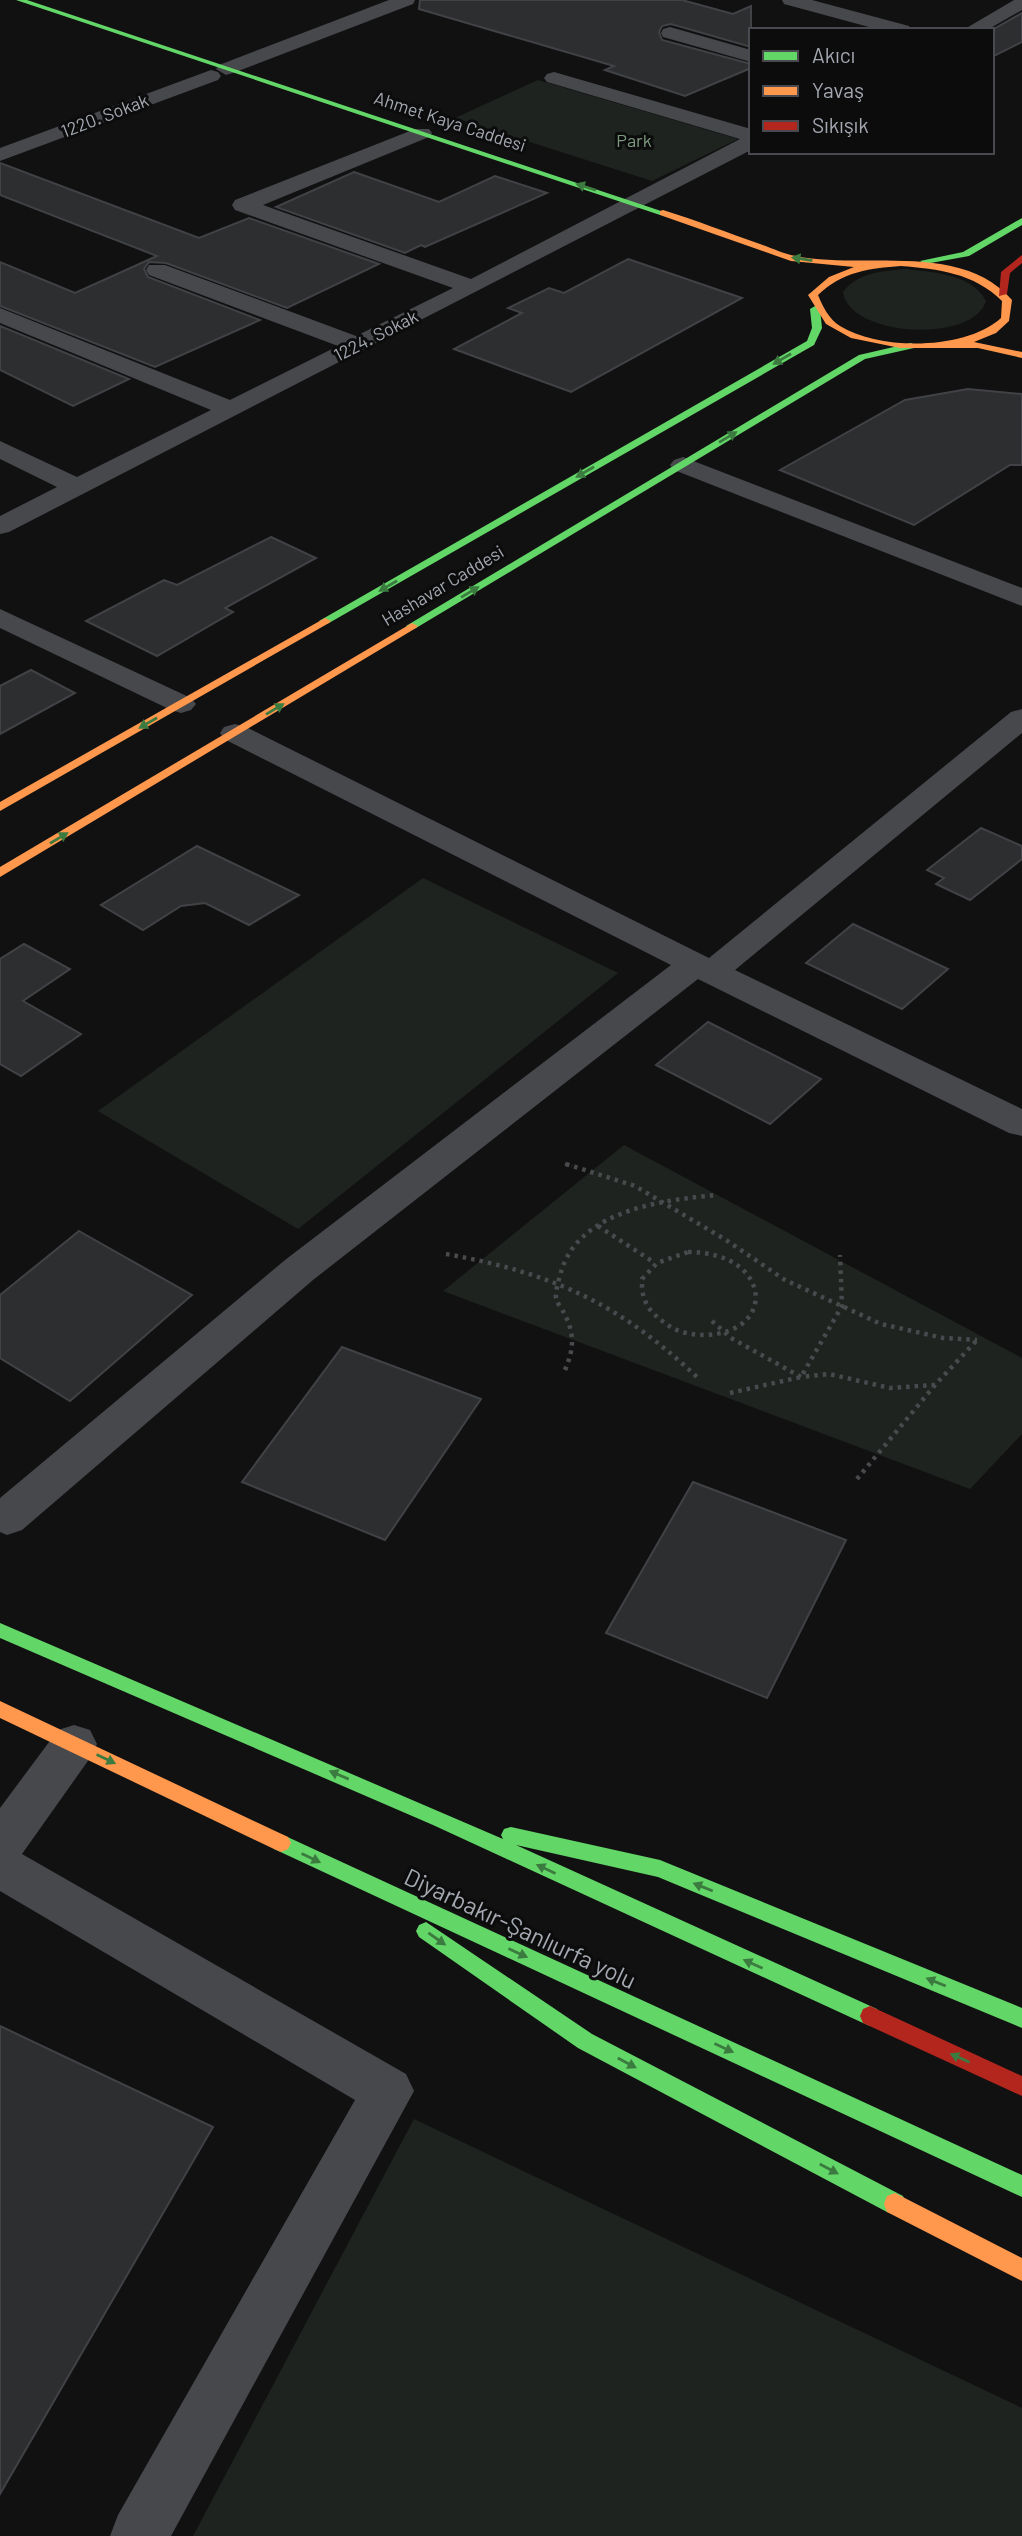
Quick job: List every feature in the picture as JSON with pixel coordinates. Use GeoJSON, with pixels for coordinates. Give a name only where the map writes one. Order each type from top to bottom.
{"type":"FeatureCollection","features":[{"type":"Feature","properties":{"kind":"main road","name":"Ahmet Kaya Caddesi"},"geometry":{"type":"LineString","coordinates":[[20,0],[219,73]]}},
{"type":"Feature","properties":{"kind":"main road","name":"Ahmet Kaya Caddesi"},"geometry":{"type":"LineString","coordinates":[[0,6],[219,73],[627,208],[794,259],[870,265]]}},
{"type":"Feature","properties":{"kind":"main road","name":"Ahmet Kaya Caddesi"},"geometry":{"type":"LineString","coordinates":[[627,208],[732,255]]}},
{"type":"Feature","properties":{"kind":"main road"},"geometry":{"type":"LineString","coordinates":[[0,807],[811,343],[817,328],[814,302],[823,281],[842,271],[870,265],[943,260],[966,254],[1022,221]]}},
{"type":"Feature","properties":{"kind":"main road"},"geometry":{"type":"LineString","coordinates":[[943,346],[993,332],[1006,320],[1006,300],[1001,281],[1006,267],[1022,258]]}},
{"type":"Feature","properties":{"kind":"main road"},"geometry":{"type":"LineString","coordinates":[[901,263],[934,265],[986,282],[1006,300],[1022,328]]}},
{"type":"Feature","properties":{"kind":"main road"},"geometry":{"type":"LineString","coordinates":[[796,283],[814,302],[827,323],[850,334],[879,342],[911,346],[978,345],[1022,355]]}},
{"type":"Feature","properties":{"kind":"main road","name":"Hashavar Caddesi"},"geometry":{"type":"LineString","coordinates":[[0,873],[862,357],[911,346]]}},
{"type":"Feature","properties":{"kind":"main road"},"geometry":{"type":"LineString","coordinates":[[0,1630],[440,1819],[1022,2086]]}},
{"type":"Feature","properties":{"kind":"main road","name":"Diyarbakır-Şanlıurfa yolu"},"geometry":{"type":"LineString","coordinates":[[0,1709],[341,1872],[1022,2186]]}},
{"type":"Feature","properties":{"kind":"main road"},"geometry":{"type":"LineString","coordinates":[[440,1819],[660,1870],[1022,2018]]}},
{"type":"Feature","properties":{"kind":"main road"},"geometry":{"type":"LineString","coordinates":[[341,1872],[584,2041],[1022,2270]]}},
{"type":"Feature","properties":{"kind":"street","name":"1220. Sokak"},"geometry":{"type":"LineString","coordinates":[[0,155],[406,0]]}},
{"type":"Feature","properties":{"kind":"street"},"geometry":{"type":"LineString","coordinates":[[791,0],[895,28]]}},
{"type":"Feature","properties":{"kind":"street"},"geometry":{"type":"LineString","coordinates":[[354,4],[377,10]]}},
{"type":"Feature","properties":{"kind":"street"},"geometry":{"type":"LineString","coordinates":[[976,28],[1022,4]]}},
{"type":"Feature","properties":{"kind":"street"},"geometry":{"type":"LineString","coordinates":[[670,33],[749,55]]}},
{"type":"Feature","properties":{"kind":"street"},"geometry":{"type":"LineString","coordinates":[[554,78],[749,134]]}},
{"type":"Feature","properties":{"kind":"street"},"geometry":{"type":"LineString","coordinates":[[414,137],[243,205],[472,288]]}},
{"type":"Feature","properties":{"kind":"street","name":"1224. Sokak"},"geometry":{"type":"LineString","coordinates":[[0,526],[472,288],[749,143]]}},
{"type":"Feature","properties":{"kind":"street"},"geometry":{"type":"LineString","coordinates":[[157,270],[358,345]]}},
{"type":"Feature","properties":{"kind":"street"},"geometry":{"type":"LineString","coordinates":[[0,315],[231,409]]}},
{"type":"Feature","properties":{"kind":"street"},"geometry":{"type":"LineString","coordinates":[[0,449],[78,486]]}},
{"type":"Feature","properties":{"kind":"street"},"geometry":{"type":"LineString","coordinates":[[683,465],[1022,598]]}},
{"type":"Feature","properties":{"kind":"street"},"geometry":{"type":"LineString","coordinates":[[0,617],[181,704]]}},
{"type":"Feature","properties":{"kind":"street"},"geometry":{"type":"LineString","coordinates":[[0,1515],[7,1518],[299,1270],[704,968],[1022,718]]}},
{"type":"Feature","properties":{"kind":"street"},"geometry":{"type":"LineString","coordinates":[[235,733],[1022,1124]]}},
{"type":"Feature","properties":{"kind":"street"},"geometry":{"type":"LineString","coordinates":[[0,1846],[74,1744]]}},
{"type":"Feature","properties":{"kind":"street"},"geometry":{"type":"LineString","coordinates":[[0,1866],[388,2091],[139,2536]]}},
{"type":"Feature","properties":{"kind":"path"},"geometry":{"type":"LineString","coordinates":[[565,1164],[635,1186],[726,1240],[785,1280],[881,1324],[943,1338],[976,1340],[857,1479]]}},
{"type":"Feature","properties":{"kind":"path"},"geometry":{"type":"LineString","coordinates":[[565,1370],[574,1350],[574,1333],[556,1299],[565,1262],[586,1232],[623,1214],[662,1201],[717,1195]]}},
{"type":"Feature","properties":{"kind":"path"},"geometry":{"type":"LineString","coordinates":[[598,1226],[655,1263]]}},
{"type":"Feature","properties":{"kind":"path"},"geometry":{"type":"LineString","coordinates":[[688,1251],[726,1257],[741,1266],[752,1278],[757,1291],[756,1305],[749,1317],[736,1327],[723,1332],[701,1335],[681,1332],[650,1315],[642,1301],[640,1288],[645,1274],[655,1263],[670,1255],[688,1251]]}},
{"type":"Feature","properties":{"kind":"path"},"geometry":{"type":"LineString","coordinates":[[446,1254],[473,1258],[560,1282],[618,1312],[667,1347],[698,1378]]}},
{"type":"Feature","properties":{"kind":"path"},"geometry":{"type":"LineString","coordinates":[[801,1377],[842,1306],[840,1255]]}},
{"type":"Feature","properties":{"kind":"path"},"geometry":{"type":"LineString","coordinates":[[712,1321],[723,1332],[801,1377]]}},
{"type":"Feature","properties":{"kind":"path"},"geometry":{"type":"LineString","coordinates":[[730,1393],[801,1377],[829,1374],[890,1388],[935,1385]]}},
{"type":"Feature","properties":{"kind":"green space","name":"Park"},"geometry":{"type":"Polygon","coordinates":[[[538,80],[738,139],[652,181],[455,118],[538,80]]]}},
{"type":"Feature","properties":{"kind":"green space"},"geometry":{"type":"Polygon","coordinates":[[[906,269],[962,280],[979,292],[986,301],[976,315],[959,324],[937,329],[912,330],[887,326],[866,318],[850,307],[843,292],[856,280],[872,274],[906,269]]]}},
{"type":"Feature","properties":{"kind":"green space"},"geometry":{"type":"Polygon","coordinates":[[[423,878],[618,973],[298,1229],[98,1111],[423,878]]]}},
{"type":"Feature","properties":{"kind":"green space"},"geometry":{"type":"Polygon","coordinates":[[[624,1145],[1022,1358],[1022,1434],[970,1489],[443,1291],[624,1145]]]}},
{"type":"Feature","properties":{"kind":"green space"},"geometry":{"type":"Polygon","coordinates":[[[414,2119],[1022,2408],[1022,2536],[193,2536],[414,2119]]]}},
{"type":"Feature","properties":{"kind":"building"},"geometry":{"type":"Polygon","coordinates":[[[420,0],[682,0],[733,14],[751,6],[749,46],[671,24],[662,26],[659,32],[662,40],[749,63],[749,69],[685,96],[605,70],[614,66],[419,9],[420,0]]]}},
{"type":"Feature","properties":{"kind":"building"},"geometry":{"type":"Polygon","coordinates":[[[1022,13],[1022,42],[994,56],[994,29],[1022,13]]]}},
{"type":"Feature","properties":{"kind":"building"},"geometry":{"type":"Polygon","coordinates":[[[0,163],[199,238],[249,218],[379,264],[287,308],[166,263],[149,262],[144,269],[148,277],[260,320],[155,367],[0,306],[0,262],[75,293],[157,256],[0,195],[0,163]]]}},
{"type":"Feature","properties":{"kind":"building"},"geometry":{"type":"Polygon","coordinates":[[[354,172],[439,202],[495,176],[547,193],[425,247],[421,245],[405,253],[276,207],[354,172]]]}},
{"type":"Feature","properties":{"kind":"building"},"geometry":{"type":"Polygon","coordinates":[[[628,259],[742,298],[571,392],[454,349],[522,313],[508,308],[549,288],[564,293],[628,259]]]}},
{"type":"Feature","properties":{"kind":"building"},"geometry":{"type":"Polygon","coordinates":[[[0,326],[129,379],[73,406],[0,370],[0,326]]]}},
{"type":"Feature","properties":{"kind":"building"},"geometry":{"type":"Polygon","coordinates":[[[968,389],[1022,394],[1022,465],[1010,465],[914,525],[780,470],[905,400],[968,389]]]}},
{"type":"Feature","properties":{"kind":"building"},"geometry":{"type":"Polygon","coordinates":[[[271,537],[316,558],[225,608],[233,612],[157,656],[86,621],[164,580],[177,585],[271,537]]]}},
{"type":"Feature","properties":{"kind":"building"},"geometry":{"type":"Polygon","coordinates":[[[31,670],[75,693],[0,734],[0,686],[31,670]]]}},
{"type":"Feature","properties":{"kind":"building"},"geometry":{"type":"Polygon","coordinates":[[[981,828],[1022,846],[1022,859],[970,900],[936,884],[944,878],[927,870],[981,828]]]}},
{"type":"Feature","properties":{"kind":"building"},"geometry":{"type":"Polygon","coordinates":[[[197,846],[299,895],[249,925],[205,903],[181,906],[143,930],[101,905],[197,846]]]}},
{"type":"Feature","properties":{"kind":"building"},"geometry":{"type":"Polygon","coordinates":[[[853,924],[948,969],[902,1009],[806,963],[853,924]]]}},
{"type":"Feature","properties":{"kind":"building"},"geometry":{"type":"Polygon","coordinates":[[[24,944],[70,969],[23,1001],[81,1034],[21,1076],[0,1064],[0,959],[24,944]]]}},
{"type":"Feature","properties":{"kind":"building"},"geometry":{"type":"Polygon","coordinates":[[[708,1022],[821,1079],[770,1124],[656,1065],[708,1022]]]}},
{"type":"Feature","properties":{"kind":"building"},"geometry":{"type":"Polygon","coordinates":[[[79,1231],[192,1295],[70,1401],[0,1358],[0,1295],[79,1231]]]}},
{"type":"Feature","properties":{"kind":"building"},"geometry":{"type":"Polygon","coordinates":[[[342,1347],[481,1399],[385,1540],[242,1482],[342,1347]]]}},
{"type":"Feature","properties":{"kind":"building"},"geometry":{"type":"Polygon","coordinates":[[[693,1482],[846,1540],[767,1698],[606,1633],[693,1482]]]}},
{"type":"Feature","properties":{"kind":"building"},"geometry":{"type":"Polygon","coordinates":[[[0,2026],[213,2127],[0,2494],[0,2026]]]}},
{"type":"Feature","properties":{"kind":"traffic: fast"},"geometry":{"type":"LineString","coordinates":[[20,0],[663,213]]}},
{"type":"Feature","properties":{"kind":"traffic: fast"},"geometry":{"type":"LineString","coordinates":[[925,261],[966,254],[1022,221]]}},
{"type":"Feature","properties":{"kind":"traffic: fast"},"geometry":{"type":"LineString","coordinates":[[325,621],[811,343],[817,328],[815,309]]}},
{"type":"Feature","properties":{"kind":"traffic: fast"},"geometry":{"type":"LineString","coordinates":[[412,626],[862,357],[911,346]]}},
{"type":"Feature","properties":{"kind":"traffic: fast"},"geometry":{"type":"LineString","coordinates":[[0,1630],[440,1819],[870,2016]]}},
{"type":"Feature","properties":{"kind":"traffic: fast"},"geometry":{"type":"LineString","coordinates":[[511,1835],[660,1869],[1022,2018]]}},
{"type":"Feature","properties":{"kind":"traffic: fast"},"geometry":{"type":"LineString","coordinates":[[281,1843],[1022,2186]]}},
{"type":"Feature","properties":{"kind":"traffic: fast"},"geometry":{"type":"LineString","coordinates":[[426,1931],[585,2041],[895,2204]]}},
{"type":"Feature","properties":{"kind":"traffic: slow"},"geometry":{"type":"LineString","coordinates":[[663,213],[794,259],[870,265]]}},
{"type":"Feature","properties":{"kind":"traffic: slow"},"geometry":{"type":"LineString","coordinates":[[901,263],[958,271],[985,282],[1007,300],[1006,319],[993,331],[974,339],[926,346],[875,342],[854,336],[838,329],[822,314],[813,295],[832,279],[865,267],[901,263]]}},
{"type":"Feature","properties":{"kind":"traffic: slow"},"geometry":{"type":"LineString","coordinates":[[959,345],[978,345],[1022,355]]}},
{"type":"Feature","properties":{"kind":"traffic: slow"},"geometry":{"type":"LineString","coordinates":[[0,807],[325,621]]}},
{"type":"Feature","properties":{"kind":"traffic: slow"},"geometry":{"type":"LineString","coordinates":[[0,873],[412,626]]}},
{"type":"Feature","properties":{"kind":"traffic: slow"},"geometry":{"type":"LineString","coordinates":[[0,1709],[281,1843]]}},
{"type":"Feature","properties":{"kind":"traffic: slow"},"geometry":{"type":"LineString","coordinates":[[895,2204],[1022,2270]]}},
{"type":"Feature","properties":{"kind":"traffic: jam"},"geometry":{"type":"LineString","coordinates":[[1002,294],[1006,272],[1022,258]]}},
{"type":"Feature","properties":{"kind":"traffic: jam"},"geometry":{"type":"LineString","coordinates":[[870,2016],[1022,2086]]}}]}
